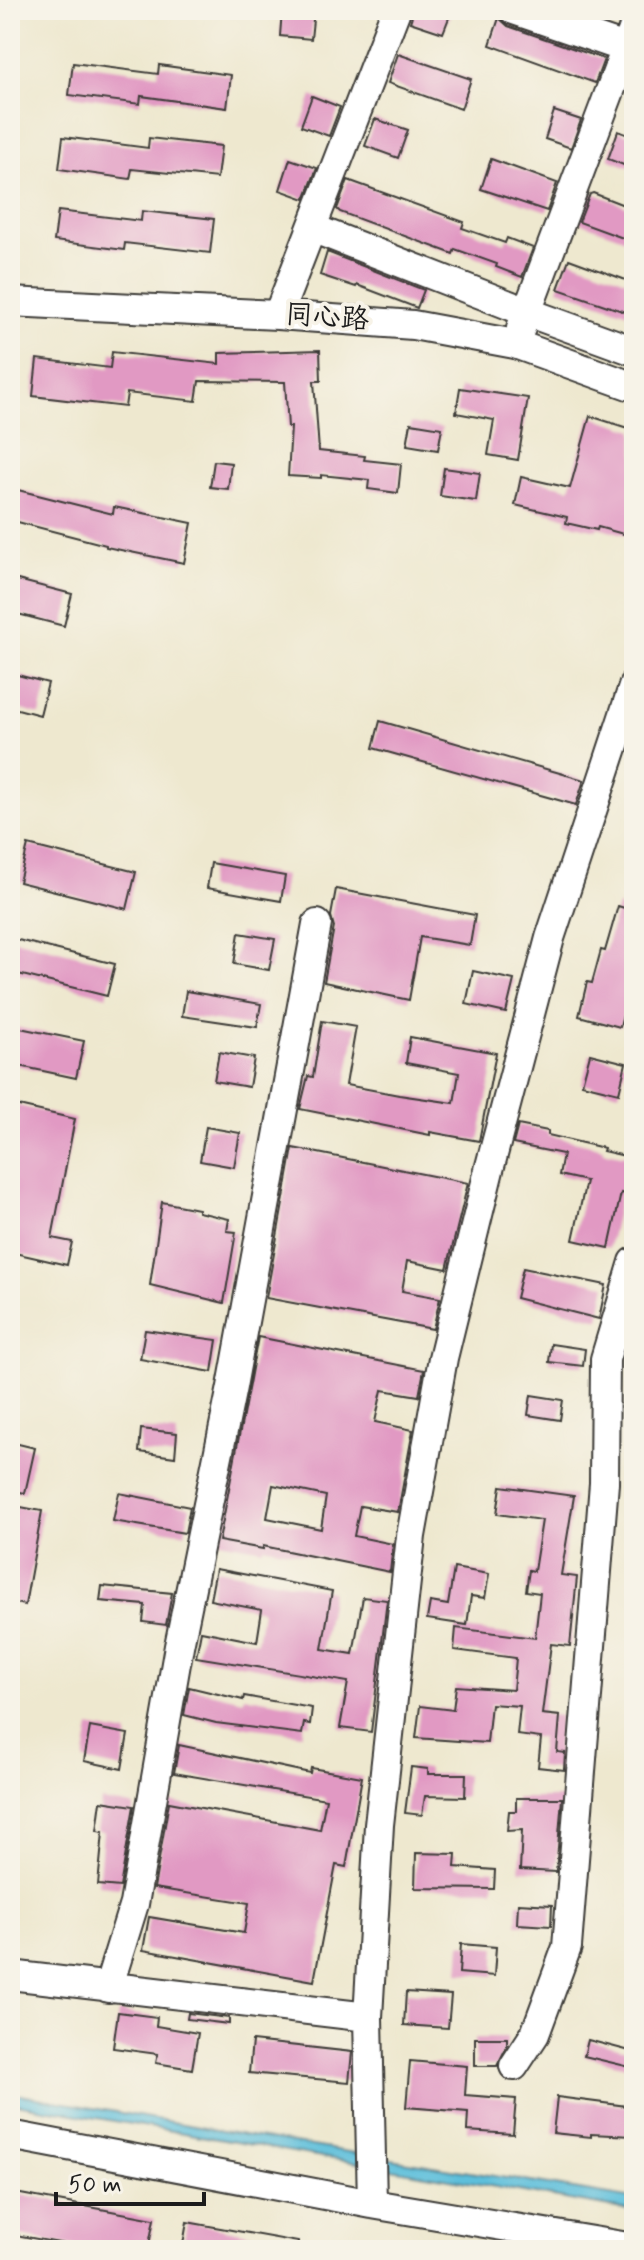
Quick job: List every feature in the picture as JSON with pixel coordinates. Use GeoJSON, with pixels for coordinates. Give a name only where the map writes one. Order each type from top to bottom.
{"type":"FeatureCollection","features":[{"type":"Feature","properties":{"kind":"street"},"geometry":{"type":"LineString","coordinates":[[278,315],[396,10]]}},
{"type":"Feature","properties":{"kind":"street"},"geometry":{"type":"LineString","coordinates":[[514,10],[631,42],[515,344]]}},
{"type":"Feature","properties":{"kind":"street"},"geometry":{"type":"LineString","coordinates":[[312,228],[634,351]]}},
{"type":"Feature","properties":{"kind":"street","name":"同心路"},"geometry":{"type":"LineString","coordinates":[[10,302],[413,325],[515,344],[634,387]]}},
{"type":"Feature","properties":{"kind":"street"},"geometry":{"type":"LineString","coordinates":[[372,2197],[368,2017],[379,1825],[409,1551],[443,1358],[489,1170],[550,938],[634,684]]}},
{"type":"Feature","properties":{"kind":"street"},"geometry":{"type":"LineString","coordinates":[[108,1988],[134,1904],[179,1646],[232,1387],[317,924]]}},
{"type":"Feature","properties":{"kind":"street"},"geometry":{"type":"LineString","coordinates":[[514,2066],[535,2034],[567,1947],[604,1483],[605,1359],[634,1262]]}},
{"type":"Feature","properties":{"kind":"street"},"geometry":{"type":"LineString","coordinates":[[10,1975],[368,2017]]}},
{"type":"Feature","properties":{"kind":"street"},"geometry":{"type":"LineString","coordinates":[[10,2135],[372,2197],[634,2248]]}},
{"type":"Feature","properties":{"kind":"water"},"geometry":{"type":"Polygon","coordinates":[[[10,2093],[634,2199],[634,2211],[10,2103],[10,2093]]]}},
{"type":"Feature","properties":{"kind":"building"},"geometry":{"type":"Polygon","coordinates":[[[282,10],[314,10],[311,39],[280,36],[282,10]]]}},
{"type":"Feature","properties":{"kind":"building"},"geometry":{"type":"Polygon","coordinates":[[[414,10],[452,10],[443,33],[410,22],[414,10]]]}},
{"type":"Feature","properties":{"kind":"building"},"geometry":{"type":"Polygon","coordinates":[[[499,18],[508,26],[604,59],[595,83],[490,45],[499,18]]]}},
{"type":"Feature","properties":{"kind":"building"},"geometry":{"type":"Polygon","coordinates":[[[398,54],[471,79],[461,109],[388,83],[398,54]]]}},
{"type":"Feature","properties":{"kind":"building"},"geometry":{"type":"Polygon","coordinates":[[[73,63],[158,74],[159,65],[231,75],[227,108],[141,96],[140,104],[69,95],[73,63]]]}},
{"type":"Feature","properties":{"kind":"building"},"geometry":{"type":"Polygon","coordinates":[[[312,96],[340,107],[329,136],[301,126],[312,96]]]}},
{"type":"Feature","properties":{"kind":"building"},"geometry":{"type":"Polygon","coordinates":[[[554,111],[581,120],[571,148],[545,139],[554,111]]]}},
{"type":"Feature","properties":{"kind":"building"},"geometry":{"type":"Polygon","coordinates":[[[375,119],[408,130],[398,158],[365,146],[375,119]]]}},
{"type":"Feature","properties":{"kind":"building"},"geometry":{"type":"Polygon","coordinates":[[[618,131],[634,137],[634,169],[608,159],[618,131]]]}},
{"type":"Feature","properties":{"kind":"building"},"geometry":{"type":"Polygon","coordinates":[[[63,137],[148,148],[149,138],[221,146],[217,178],[132,169],[130,179],[59,169],[63,137]]]}},
{"type":"Feature","properties":{"kind":"building"},"geometry":{"type":"Polygon","coordinates":[[[290,159],[317,168],[305,199],[280,190],[290,159]]]}},
{"type":"Feature","properties":{"kind":"building"},"geometry":{"type":"Polygon","coordinates":[[[491,159],[557,183],[547,211],[481,189],[491,159]]]}},
{"type":"Feature","properties":{"kind":"building"},"geometry":{"type":"Polygon","coordinates":[[[348,180],[464,222],[462,228],[505,243],[507,238],[533,248],[522,277],[455,249],[453,254],[340,212],[337,209],[348,180]]]}},
{"type":"Feature","properties":{"kind":"building"},"geometry":{"type":"Polygon","coordinates":[[[593,193],[634,209],[634,242],[579,222],[593,193]]]}},
{"type":"Feature","properties":{"kind":"building"},"geometry":{"type":"Polygon","coordinates":[[[58,211],[141,221],[142,211],[214,219],[210,253],[125,243],[124,250],[54,241],[58,211]]]}},
{"type":"Feature","properties":{"kind":"building"},"geometry":{"type":"Polygon","coordinates":[[[327,252],[424,290],[417,308],[357,285],[320,275],[327,252]]]}},
{"type":"Feature","properties":{"kind":"building"},"geometry":{"type":"Polygon","coordinates":[[[569,259],[634,283],[634,315],[558,289],[569,259]]]}},
{"type":"Feature","properties":{"kind":"building"},"geometry":{"type":"Polygon","coordinates":[[[320,350],[321,381],[314,381],[319,451],[401,464],[398,493],[368,489],[369,480],[321,475],[321,478],[288,476],[291,427],[288,427],[285,382],[199,381],[196,401],[127,393],[125,407],[33,396],[37,359],[110,368],[112,352],[219,364],[219,353],[320,350]]]}},
{"type":"Feature","properties":{"kind":"building"},"geometry":{"type":"Polygon","coordinates":[[[460,388],[528,398],[518,460],[488,455],[494,420],[456,413],[460,388]]]}},
{"type":"Feature","properties":{"kind":"building"},"geometry":{"type":"Polygon","coordinates":[[[590,416],[634,430],[634,537],[598,527],[597,530],[566,523],[567,517],[515,505],[521,477],[570,488],[590,416]]]}},
{"type":"Feature","properties":{"kind":"building"},"geometry":{"type":"Polygon","coordinates":[[[411,423],[442,428],[438,450],[407,445],[411,423]]]}},
{"type":"Feature","properties":{"kind":"building"},"geometry":{"type":"Polygon","coordinates":[[[214,461],[231,463],[228,489],[210,487],[214,461]]]}},
{"type":"Feature","properties":{"kind":"building"},"geometry":{"type":"Polygon","coordinates":[[[444,468],[480,473],[476,501],[440,496],[444,468]]]}},
{"type":"Feature","properties":{"kind":"building"},"geometry":{"type":"Polygon","coordinates":[[[10,488],[113,514],[114,507],[192,523],[184,563],[106,547],[10,520],[10,488]]]}},
{"type":"Feature","properties":{"kind":"building"},"geometry":{"type":"Polygon","coordinates":[[[10,578],[72,594],[64,626],[10,612],[10,578]]]}},
{"type":"Feature","properties":{"kind":"building"},"geometry":{"type":"Polygon","coordinates":[[[10,673],[48,683],[40,715],[10,707],[10,673]]]}},
{"type":"Feature","properties":{"kind":"building"},"geometry":{"type":"Polygon","coordinates":[[[380,721],[584,780],[576,805],[373,748],[380,721]]]}},
{"type":"Feature","properties":{"kind":"building"},"geometry":{"type":"Polygon","coordinates":[[[28,845],[136,872],[127,909],[19,882],[28,845]]]}},
{"type":"Feature","properties":{"kind":"building"},"geometry":{"type":"Polygon","coordinates":[[[211,863],[285,876],[281,901],[207,888],[211,863]]]}},
{"type":"Feature","properties":{"kind":"building"},"geometry":{"type":"Polygon","coordinates":[[[336,889],[475,915],[470,945],[420,937],[409,1000],[324,982],[334,927],[331,916],[336,889]]]}},
{"type":"Feature","properties":{"kind":"building"},"geometry":{"type":"Polygon","coordinates":[[[618,906],[634,911],[634,936],[628,957],[634,959],[634,985],[631,984],[620,1027],[579,1016],[587,982],[592,983],[618,906]]]}},
{"type":"Feature","properties":{"kind":"building"},"geometry":{"type":"Polygon","coordinates":[[[239,933],[275,939],[269,970],[234,964],[239,933]]]}},
{"type":"Feature","properties":{"kind":"building"},"geometry":{"type":"Polygon","coordinates":[[[10,938],[115,964],[107,996],[10,972],[10,938]]]}},
{"type":"Feature","properties":{"kind":"building"},"geometry":{"type":"Polygon","coordinates":[[[473,971],[514,980],[506,1013],[466,1004],[473,971]]]}},
{"type":"Feature","properties":{"kind":"building"},"geometry":{"type":"Polygon","coordinates":[[[186,991],[261,1004],[257,1027],[182,1016],[186,991]]]}},
{"type":"Feature","properties":{"kind":"building"},"geometry":{"type":"Polygon","coordinates":[[[322,1021],[356,1027],[346,1085],[399,1095],[454,1103],[459,1073],[406,1063],[410,1037],[496,1053],[479,1141],[430,1132],[430,1135],[300,1109],[308,1076],[313,1077],[322,1021]]]}},
{"type":"Feature","properties":{"kind":"building"},"geometry":{"type":"Polygon","coordinates":[[[10,1026],[84,1041],[76,1078],[10,1064],[10,1026]]]}},
{"type":"Feature","properties":{"kind":"building"},"geometry":{"type":"Polygon","coordinates":[[[219,1052],[254,1058],[249,1087],[214,1081],[219,1052]]]}},
{"type":"Feature","properties":{"kind":"building"},"geometry":{"type":"Polygon","coordinates":[[[590,1054],[626,1063],[619,1093],[582,1084],[590,1054]]]}},
{"type":"Feature","properties":{"kind":"building"},"geometry":{"type":"Polygon","coordinates":[[[10,1104],[75,1119],[52,1238],[72,1242],[67,1265],[10,1252],[10,1104]]]}},
{"type":"Feature","properties":{"kind":"building"},"geometry":{"type":"Polygon","coordinates":[[[518,1125],[548,1131],[548,1135],[634,1158],[634,1196],[621,1193],[609,1248],[573,1240],[586,1181],[559,1175],[563,1154],[513,1144],[518,1125]]]}},
{"type":"Feature","properties":{"kind":"building"},"geometry":{"type":"Polygon","coordinates":[[[206,1127],[240,1133],[234,1167],[200,1161],[206,1127]]]}},
{"type":"Feature","properties":{"kind":"building"},"geometry":{"type":"Polygon","coordinates":[[[293,1148],[468,1183],[447,1269],[407,1261],[402,1291],[440,1298],[433,1329],[266,1298],[293,1148]]]}},
{"type":"Feature","properties":{"kind":"building"},"geometry":{"type":"Polygon","coordinates":[[[162,1202],[229,1219],[227,1231],[236,1232],[224,1303],[150,1285],[162,1202]]]}},
{"type":"Feature","properties":{"kind":"building"},"geometry":{"type":"Polygon","coordinates":[[[523,1268],[606,1285],[599,1319],[516,1298],[523,1268]]]}},
{"type":"Feature","properties":{"kind":"building"},"geometry":{"type":"Polygon","coordinates":[[[145,1330],[217,1340],[212,1372],[140,1359],[145,1330]]]}},
{"type":"Feature","properties":{"kind":"building"},"geometry":{"type":"Polygon","coordinates":[[[258,1337],[424,1370],[419,1396],[382,1390],[375,1422],[413,1430],[398,1512],[360,1506],[354,1536],[393,1544],[390,1572],[263,1546],[263,1549],[219,1541],[258,1337]],[[273,1485],[267,1518],[321,1529],[326,1496],[273,1485]]]}},
{"type":"Feature","properties":{"kind":"building"},"geometry":{"type":"Polygon","coordinates":[[[551,1344],[585,1349],[583,1366],[549,1362],[551,1344]]]}},
{"type":"Feature","properties":{"kind":"building"},"geometry":{"type":"Polygon","coordinates":[[[531,1395],[563,1400],[560,1420],[528,1415],[531,1395]]]}},
{"type":"Feature","properties":{"kind":"building"},"geometry":{"type":"Polygon","coordinates":[[[141,1429],[177,1433],[175,1457],[139,1452],[141,1429]]]}},
{"type":"Feature","properties":{"kind":"building"},"geometry":{"type":"Polygon","coordinates":[[[10,1442],[35,1448],[25,1493],[10,1490],[10,1442]]]}},
{"type":"Feature","properties":{"kind":"building"},"geometry":{"type":"Polygon","coordinates":[[[501,1486],[574,1496],[561,1575],[577,1577],[570,1646],[551,1644],[542,1714],[560,1716],[557,1752],[565,1753],[564,1770],[538,1767],[541,1738],[517,1735],[520,1706],[491,1704],[487,1743],[416,1738],[420,1706],[453,1710],[456,1686],[513,1690],[516,1658],[454,1650],[456,1628],[535,1638],[540,1593],[526,1591],[529,1570],[534,1571],[542,1520],[497,1514],[501,1486]]]}},
{"type":"Feature","properties":{"kind":"building"},"geometry":{"type":"Polygon","coordinates":[[[119,1493],[190,1507],[185,1533],[113,1521],[119,1493]]]}},
{"type":"Feature","properties":{"kind":"building"},"geometry":{"type":"Polygon","coordinates":[[[10,1505],[42,1511],[25,1605],[10,1602],[10,1505]]]}},
{"type":"Feature","properties":{"kind":"building"},"geometry":{"type":"Polygon","coordinates":[[[454,1568],[489,1574],[485,1598],[471,1596],[467,1625],[427,1619],[430,1602],[448,1605],[454,1568]]]}},
{"type":"Feature","properties":{"kind":"building"},"geometry":{"type":"Polygon","coordinates":[[[216,1569],[332,1591],[322,1649],[353,1654],[363,1597],[387,1600],[371,1732],[340,1728],[348,1682],[196,1657],[201,1631],[257,1642],[262,1610],[210,1600],[216,1569]]]}},
{"type":"Feature","properties":{"kind":"building"},"geometry":{"type":"Polygon","coordinates":[[[102,1586],[172,1593],[166,1625],[143,1622],[145,1605],[100,1601],[102,1586]]]}},
{"type":"Feature","properties":{"kind":"building"},"geometry":{"type":"Polygon","coordinates":[[[189,1687],[243,1700],[244,1696],[312,1708],[310,1724],[304,1723],[302,1734],[216,1723],[184,1715],[189,1687]]]}},
{"type":"Feature","properties":{"kind":"building"},"geometry":{"type":"Polygon","coordinates":[[[90,1727],[128,1734],[122,1769],[84,1761],[90,1727]]]}},
{"type":"Feature","properties":{"kind":"building"},"geometry":{"type":"Polygon","coordinates":[[[179,1745],[310,1773],[311,1768],[362,1777],[346,1867],[336,1865],[314,1981],[143,1950],[149,1917],[244,1933],[249,1903],[154,1888],[169,1802],[320,1830],[326,1799],[174,1773],[179,1745]]]}},
{"type":"Feature","properties":{"kind":"building"},"geometry":{"type":"Polygon","coordinates":[[[411,1767],[428,1769],[428,1774],[466,1774],[465,1797],[425,1796],[422,1815],[405,1813],[411,1767]]]}},
{"type":"Feature","properties":{"kind":"building"},"geometry":{"type":"Polygon","coordinates":[[[516,1798],[562,1798],[556,1872],[520,1870],[522,1830],[507,1831],[509,1811],[516,1811],[516,1798]]]}},
{"type":"Feature","properties":{"kind":"building"},"geometry":{"type":"Polygon","coordinates":[[[101,1801],[134,1806],[120,1887],[98,1885],[103,1832],[97,1831],[101,1801]]]}},
{"type":"Feature","properties":{"kind":"building"},"geometry":{"type":"Polygon","coordinates":[[[416,1853],[456,1854],[455,1867],[495,1870],[494,1889],[415,1888],[416,1853]]]}},
{"type":"Feature","properties":{"kind":"building"},"geometry":{"type":"Polygon","coordinates":[[[518,1903],[552,1905],[551,1926],[517,1924],[518,1903]]]}},
{"type":"Feature","properties":{"kind":"building"},"geometry":{"type":"Polygon","coordinates":[[[461,1944],[496,1947],[494,1976],[459,1973],[461,1944]]]}},
{"type":"Feature","properties":{"kind":"building"},"geometry":{"type":"Polygon","coordinates":[[[406,1992],[451,1995],[448,2028],[404,2025],[406,1992]]]}},
{"type":"Feature","properties":{"kind":"building"},"geometry":{"type":"Polygon","coordinates":[[[118,2012],[157,2017],[156,2026],[198,2033],[192,2069],[156,2063],[158,2054],[113,2048],[118,2012]]]}},
{"type":"Feature","properties":{"kind":"building"},"geometry":{"type":"Polygon","coordinates":[[[188,2013],[229,2018],[229,2024],[187,2019],[188,2013]]]}},
{"type":"Feature","properties":{"kind":"building"},"geometry":{"type":"Polygon","coordinates":[[[475,2038],[507,2038],[507,2046],[497,2066],[475,2066],[475,2038]]]}},
{"type":"Feature","properties":{"kind":"building"},"geometry":{"type":"Polygon","coordinates":[[[588,2040],[634,2052],[634,2068],[584,2056],[588,2040]]]}},
{"type":"Feature","properties":{"kind":"building"},"geometry":{"type":"Polygon","coordinates":[[[252,2041],[352,2052],[349,2082],[249,2073],[252,2041]]]}},
{"type":"Feature","properties":{"kind":"building"},"geometry":{"type":"Polygon","coordinates":[[[410,2061],[467,2066],[465,2095],[516,2099],[513,2134],[467,2131],[468,2112],[406,2107],[410,2061]]]}},
{"type":"Feature","properties":{"kind":"building"},"geometry":{"type":"Polygon","coordinates":[[[557,2097],[634,2107],[634,2136],[591,2134],[591,2137],[553,2133],[557,2097]]]}},
{"type":"Feature","properties":{"kind":"building"},"geometry":{"type":"Polygon","coordinates":[[[10,2192],[154,2219],[148,2250],[97,2250],[10,2234],[10,2192]]]}},
{"type":"Feature","properties":{"kind":"building"},"geometry":{"type":"Polygon","coordinates":[[[187,2222],[298,2242],[298,2250],[182,2250],[187,2222]]]}}]}
